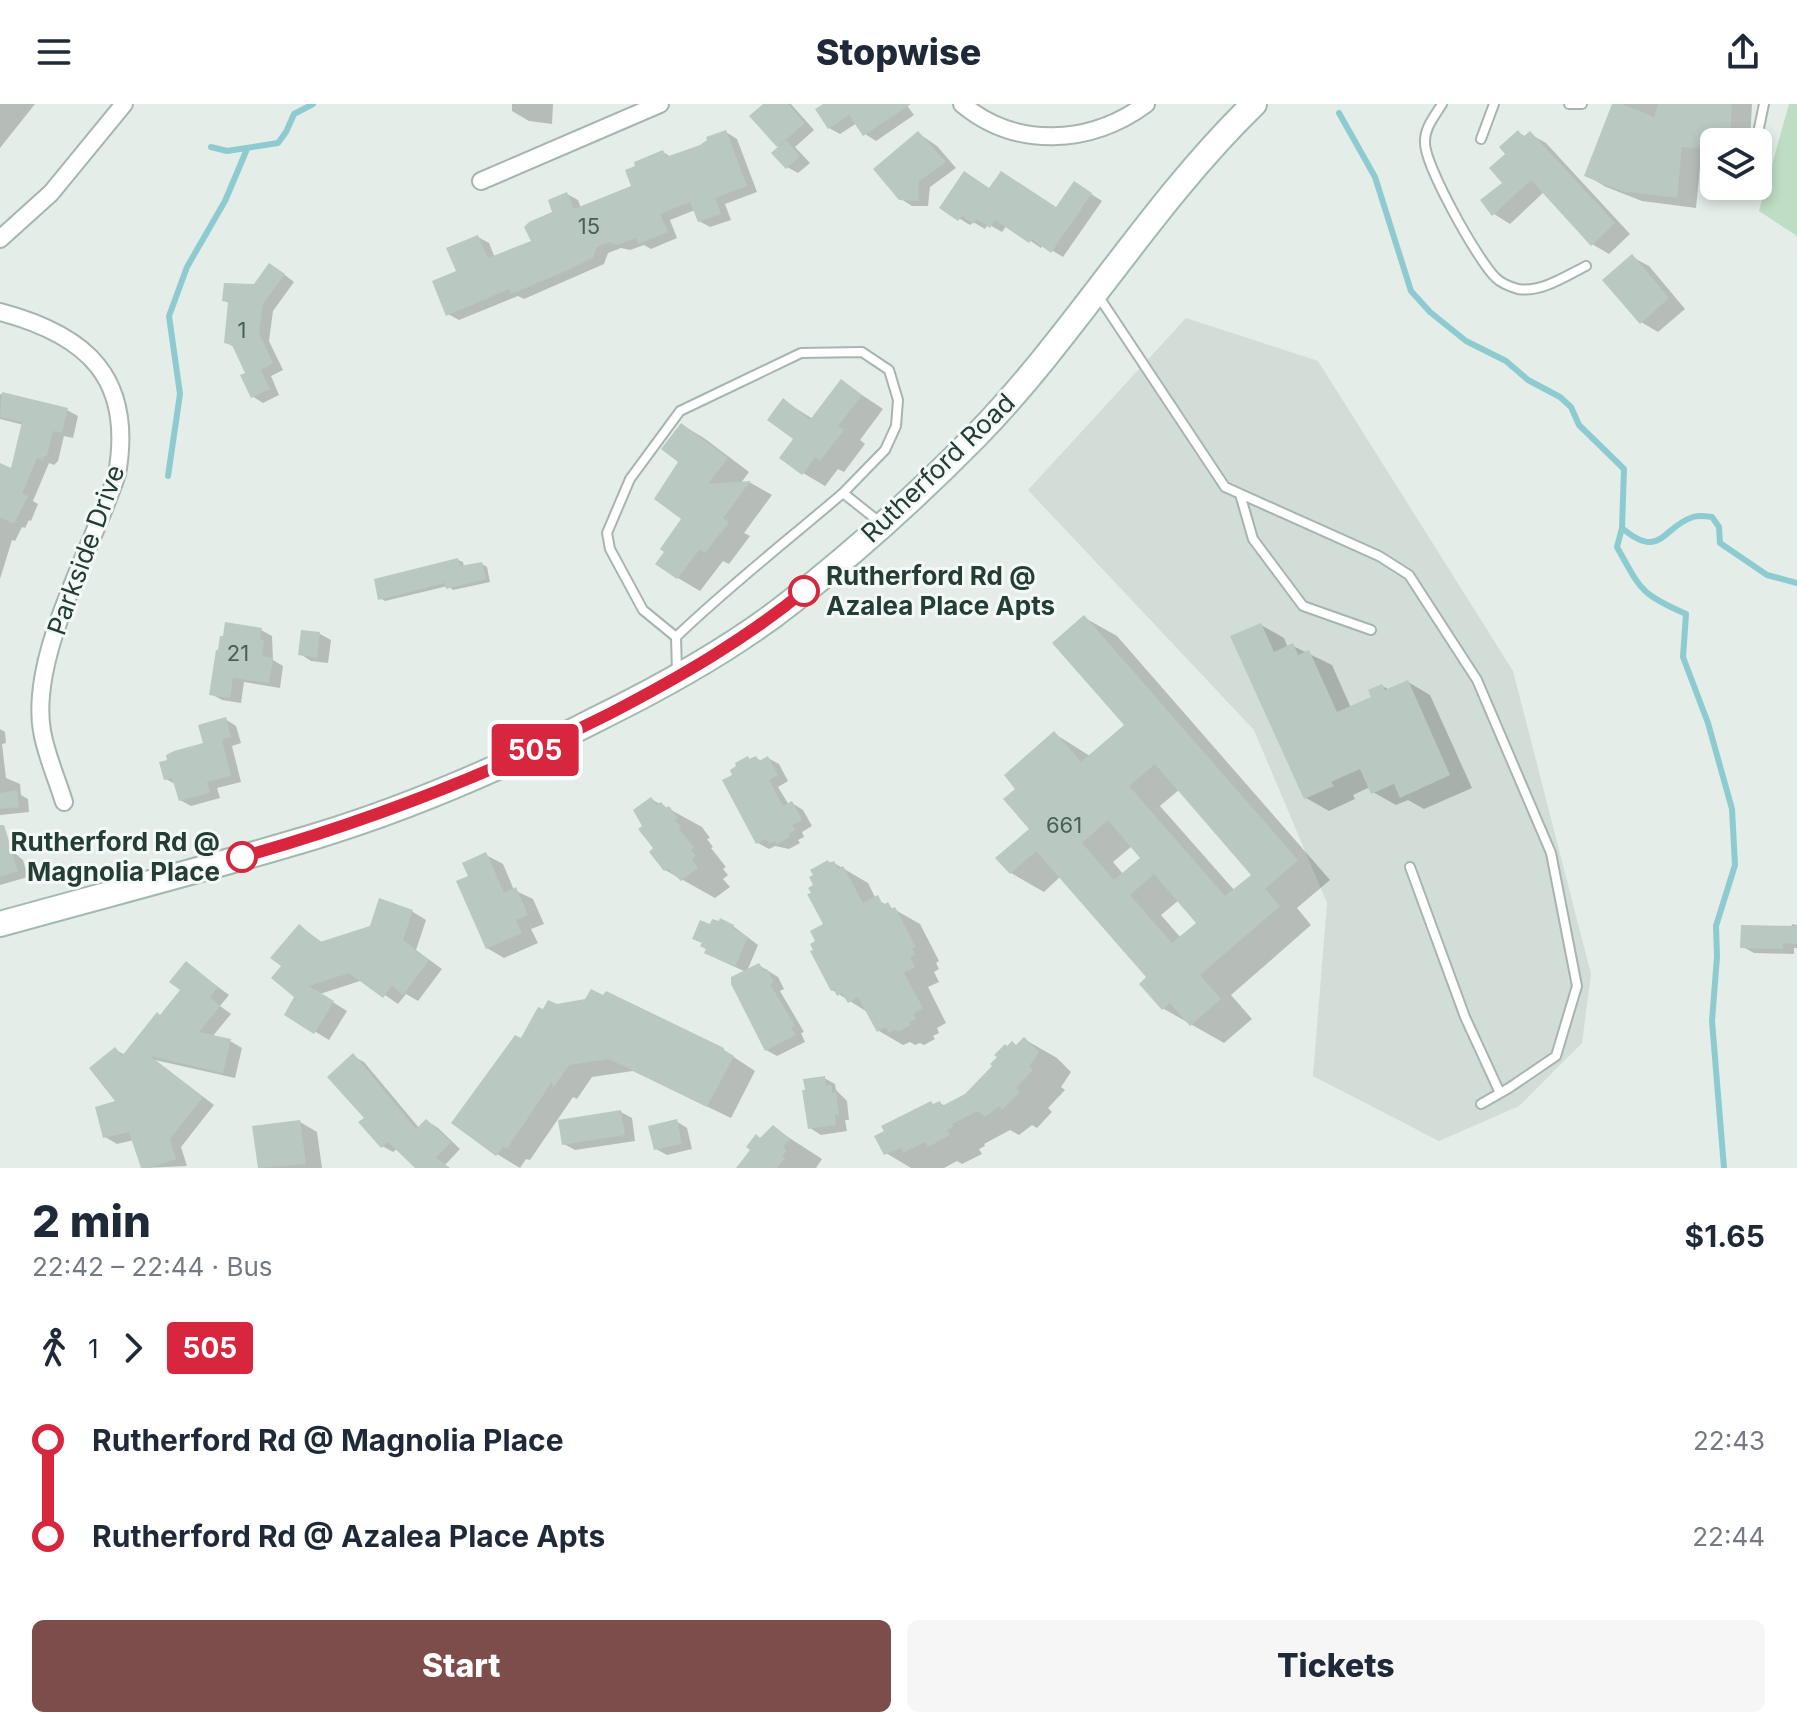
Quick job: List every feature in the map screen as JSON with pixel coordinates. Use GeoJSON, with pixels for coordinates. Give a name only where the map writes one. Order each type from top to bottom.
{"type":"FeatureCollection","features":[{"type":"Feature","properties":{"kind":"street"},"geometry":{"type":"LineString","coordinates":[[0,239],[51,193],[124,104]]}},
{"type":"Feature","properties":{"kind":"street"},"geometry":{"type":"LineString","coordinates":[[481,181],[660,104]]}},
{"type":"Feature","properties":{"kind":"street"},"geometry":{"type":"LineString","coordinates":[[962,104],[981,118],[1007,130],[1048,137],[1096,131],[1146,104]]}},
{"type":"Feature","properties":{"kind":"street","name":"Rutherford Road"},"geometry":{"type":"LineString","coordinates":[[0,924],[301,840],[470,780],[550,744],[677,676],[790,603],[883,524],[986,425],[1097,293],[1188,174],[1254,104]]}},
{"type":"Feature","properties":{"kind":"street","name":"Parkside Drive"},"geometry":{"type":"LineString","coordinates":[[0,312],[36,321],[76,343],[95,361],[109,383],[121,426],[117,474],[44,667],[40,704],[42,734],[64,802]]}},
{"type":"Feature","properties":{"kind":"lane"},"geometry":{"type":"LineString","coordinates":[[1442,104],[1427,129],[1428,162],[1480,258],[1497,280],[1515,289],[1533,290],[1586,266]]}},
{"type":"Feature","properties":{"kind":"lane"},"geometry":{"type":"LineString","coordinates":[[1481,139],[1494,104]]}},
{"type":"Feature","properties":{"kind":"lane"},"geometry":{"type":"LineString","coordinates":[[1569,104],[1582,104]]}},
{"type":"Feature","properties":{"kind":"lane"},"geometry":{"type":"LineString","coordinates":[[1759,128],[1764,104]]}},
{"type":"Feature","properties":{"kind":"lane"},"geometry":{"type":"LineString","coordinates":[[1097,293],[1225,487],[1379,556],[1409,575],[1477,680],[1551,853],[1577,986],[1556,1056],[1481,1104]]}},
{"type":"Feature","properties":{"kind":"lane"},"geometry":{"type":"LineString","coordinates":[[676,637],[643,610],[610,549],[607,533],[630,479],[680,411],[801,353],[862,352],[889,370],[898,400],[896,426],[885,450],[843,493],[726,589],[676,637],[677,676]]}},
{"type":"Feature","properties":{"kind":"lane"},"geometry":{"type":"LineString","coordinates":[[843,493],[883,524]]}},
{"type":"Feature","properties":{"kind":"lane"},"geometry":{"type":"LineString","coordinates":[[1240,494],[1253,539],[1303,606],[1371,630]]}},
{"type":"Feature","properties":{"kind":"lane"},"geometry":{"type":"LineString","coordinates":[[1410,867],[1465,1017],[1500,1093]]}},
{"type":"Feature","properties":{"kind":"shaded area"},"geometry":{"type":"Polygon","coordinates":[[[1186,318],[1318,361],[1513,671],[1591,974],[1582,1043],[1519,1106],[1439,1141],[1313,1076],[1327,903],[1254,730],[1028,490],[1186,318]]]}},
{"type":"Feature","properties":{"kind":"green space"},"geometry":{"type":"Polygon","coordinates":[[[1789,104],[1797,104],[1797,236],[1759,211],[1762,200],[1772,200],[1772,165],[1789,104]]]}},
{"type":"Feature","properties":{"kind":"building"},"geometry":{"type":"Polygon","coordinates":[[[763,104],[788,104],[805,123],[777,147],[749,116],[763,104]]]}},
{"type":"Feature","properties":{"kind":"building"},"geometry":{"type":"Polygon","coordinates":[[[823,104],[911,104],[863,136],[849,115],[828,129],[815,109],[823,104]]]}},
{"type":"Feature","properties":{"kind":"building"},"geometry":{"type":"Polygon","coordinates":[[[1612,104],[1622,104],[1654,117],[1658,104],[1732,104],[1731,128],[1700,128],[1700,149],[1682,147],[1677,198],[1621,191],[1584,176],[1612,104]]]}},
{"type":"Feature","properties":{"kind":"building"},"geometry":{"type":"Polygon","coordinates":[[[726,130],[747,186],[715,198],[721,214],[698,222],[690,202],[660,214],[668,232],[638,244],[636,238],[617,245],[609,242],[597,247],[593,258],[566,271],[511,294],[509,289],[446,316],[432,281],[456,271],[446,248],[478,235],[488,258],[531,241],[524,227],[552,212],[548,200],[567,192],[574,209],[631,186],[625,170],[635,166],[634,162],[663,150],[666,157],[700,145],[707,140],[706,137],[726,130]]]}},
{"type":"Feature","properties":{"kind":"building"},"geometry":{"type":"Polygon","coordinates":[[[1518,130],[1523,137],[1530,131],[1615,223],[1591,246],[1531,180],[1492,216],[1480,200],[1502,183],[1489,168],[1505,154],[1499,147],[1518,130]]]}},
{"type":"Feature","properties":{"kind":"building"},"geometry":{"type":"Polygon","coordinates":[[[918,131],[946,162],[919,181],[918,201],[899,200],[873,169],[918,131]]]}},
{"type":"Feature","properties":{"kind":"building"},"geometry":{"type":"Polygon","coordinates":[[[786,140],[800,156],[786,169],[771,153],[786,140]]]}},
{"type":"Feature","properties":{"kind":"building"},"geometry":{"type":"Polygon","coordinates":[[[964,171],[989,188],[1001,171],[1056,207],[1074,181],[1092,193],[1051,253],[1032,239],[1029,243],[995,220],[990,228],[977,219],[973,224],[962,216],[958,221],[939,208],[964,171]]]}},
{"type":"Feature","properties":{"kind":"building"},"geometry":{"type":"Polygon","coordinates":[[[1632,254],[1669,298],[1640,324],[1602,280],[1632,254]]]}},
{"type":"Feature","properties":{"kind":"building"},"geometry":{"type":"Polygon","coordinates":[[[269,263],[285,274],[263,304],[259,333],[273,363],[261,370],[270,389],[251,398],[240,375],[245,373],[232,345],[224,343],[228,302],[222,301],[224,283],[254,284],[269,263]]]}},
{"type":"Feature","properties":{"kind":"building"},"geometry":{"type":"Polygon","coordinates":[[[841,379],[862,395],[838,426],[844,430],[820,461],[815,457],[802,475],[779,458],[793,439],[767,420],[783,398],[810,420],[841,379]]]}},
{"type":"Feature","properties":{"kind":"building"},"geometry":{"type":"Polygon","coordinates":[[[2,392],[68,408],[62,433],[53,431],[47,456],[43,460],[37,458],[22,494],[28,496],[14,524],[0,517],[0,463],[11,468],[22,422],[0,417],[2,392]]]}},
{"type":"Feature","properties":{"kind":"building"},"geometry":{"type":"Polygon","coordinates":[[[681,423],[728,458],[708,484],[751,481],[723,518],[729,522],[705,553],[700,549],[677,579],[655,564],[664,552],[660,549],[681,519],[654,499],[678,462],[661,449],[681,423]]]}},
{"type":"Feature","properties":{"kind":"building"},"geometry":{"type":"Polygon","coordinates":[[[458,558],[460,566],[482,562],[486,579],[446,589],[445,583],[378,600],[374,579],[458,558]]]}},
{"type":"Feature","properties":{"kind":"building"},"geometry":{"type":"Polygon","coordinates":[[[1084,615],[1298,860],[1265,889],[1280,906],[1200,975],[1221,999],[1190,1026],[1170,1003],[1162,1010],[1139,984],[1146,977],[1036,851],[1010,874],[995,858],[1029,829],[1003,799],[1015,789],[1004,775],[1054,731],[1081,762],[1124,725],[1052,643],[1084,615]],[[1155,764],[1129,786],[1225,896],[1251,875],[1155,764]],[[1108,820],[1082,843],[1114,880],[1140,858],[1108,820]],[[1154,874],[1130,895],[1172,943],[1196,923],[1154,874]]]}},
{"type":"Feature","properties":{"kind":"building"},"geometry":{"type":"Polygon","coordinates":[[[225,622],[262,628],[262,656],[273,658],[269,683],[233,678],[230,698],[209,695],[216,650],[225,622]]]}},
{"type":"Feature","properties":{"kind":"building"},"geometry":{"type":"Polygon","coordinates":[[[1261,623],[1274,652],[1293,643],[1298,655],[1309,650],[1337,712],[1371,697],[1368,690],[1382,684],[1385,690],[1408,680],[1450,775],[1400,798],[1394,784],[1371,794],[1360,769],[1331,782],[1334,786],[1304,799],[1230,636],[1261,623]]]}},
{"type":"Feature","properties":{"kind":"building"},"geometry":{"type":"Polygon","coordinates":[[[301,630],[320,632],[317,658],[298,655],[301,630]]]}},
{"type":"Feature","properties":{"kind":"building"},"geometry":{"type":"Polygon","coordinates":[[[226,717],[231,737],[222,740],[231,776],[207,782],[210,792],[206,794],[179,801],[172,778],[164,780],[159,762],[167,760],[166,755],[174,751],[203,743],[198,725],[226,717]]]}},
{"type":"Feature","properties":{"kind":"building"},"geometry":{"type":"Polygon","coordinates":[[[748,756],[749,759],[756,756],[759,761],[768,756],[778,775],[769,780],[783,806],[792,801],[802,820],[792,825],[795,830],[788,834],[790,837],[777,844],[775,841],[769,844],[766,839],[756,844],[722,780],[732,775],[730,770],[736,766],[735,763],[748,756]]]}},
{"type":"Feature","properties":{"kind":"building"},"geometry":{"type":"Polygon","coordinates":[[[17,790],[19,807],[0,809],[0,793],[17,790]]]}},
{"type":"Feature","properties":{"kind":"building"},"geometry":{"type":"Polygon","coordinates":[[[651,797],[657,805],[661,802],[666,808],[669,806],[678,818],[675,820],[681,827],[679,829],[694,847],[691,850],[696,856],[692,859],[698,868],[681,881],[668,869],[664,871],[649,852],[653,848],[638,829],[642,826],[633,810],[651,797]]]}},
{"type":"Feature","properties":{"kind":"building"},"geometry":{"type":"Polygon","coordinates":[[[0,825],[4,825],[18,871],[0,877],[0,825]]]}},
{"type":"Feature","properties":{"kind":"building"},"geometry":{"type":"Polygon","coordinates":[[[486,852],[504,893],[516,887],[528,915],[516,920],[522,933],[486,949],[456,881],[468,876],[462,863],[486,852]]]}},
{"type":"Feature","properties":{"kind":"building"},"geometry":{"type":"Polygon","coordinates":[[[828,860],[829,863],[834,861],[838,869],[843,866],[863,903],[878,895],[883,905],[888,902],[892,909],[895,907],[916,947],[912,948],[915,955],[910,957],[915,967],[904,973],[923,1008],[913,1014],[916,1019],[909,1022],[911,1025],[897,1032],[896,1029],[889,1033],[886,1027],[877,1032],[858,997],[848,1003],[842,993],[837,996],[834,990],[831,991],[810,951],[813,950],[810,944],[815,941],[810,931],[823,924],[807,894],[811,893],[808,888],[813,885],[810,870],[828,860]]]}},
{"type":"Feature","properties":{"kind":"building"},"geometry":{"type":"Polygon","coordinates":[[[379,898],[413,910],[403,940],[429,960],[403,995],[392,986],[383,998],[349,973],[309,986],[334,1001],[314,1034],[284,1015],[294,997],[271,978],[281,966],[270,958],[299,924],[320,942],[370,926],[379,898]]]}},
{"type":"Feature","properties":{"kind":"building"},"geometry":{"type":"Polygon","coordinates":[[[720,918],[748,937],[735,967],[704,953],[706,949],[700,946],[702,943],[692,939],[700,920],[710,924],[712,919],[719,921],[720,918]]]}},
{"type":"Feature","properties":{"kind":"building"},"geometry":{"type":"Polygon","coordinates":[[[1741,925],[1797,926],[1797,944],[1783,943],[1783,949],[1740,948],[1741,925]]]}},
{"type":"Feature","properties":{"kind":"building"},"geometry":{"type":"Polygon","coordinates":[[[186,961],[218,987],[210,997],[220,1006],[199,1032],[231,1039],[223,1073],[150,1056],[203,1097],[170,1139],[176,1159],[141,1168],[129,1132],[103,1138],[95,1107],[115,1101],[89,1068],[115,1047],[122,1056],[157,1012],[160,1015],[180,990],[169,982],[186,961]]]}},
{"type":"Feature","properties":{"kind":"building"},"geometry":{"type":"Polygon","coordinates":[[[759,963],[764,971],[767,969],[774,982],[770,984],[795,1026],[791,1027],[796,1035],[765,1051],[731,984],[731,977],[759,963]]]}},
{"type":"Feature","properties":{"kind":"building"},"geometry":{"type":"Polygon","coordinates":[[[591,989],[603,995],[606,991],[724,1048],[734,1056],[707,1107],[609,1059],[569,1065],[553,1088],[552,1082],[507,1149],[503,1147],[496,1156],[451,1123],[515,1035],[521,1038],[538,1007],[543,1009],[548,1000],[557,1004],[585,999],[591,989]]]}},
{"type":"Feature","properties":{"kind":"building"},"geometry":{"type":"Polygon","coordinates":[[[1024,1037],[1039,1052],[1029,1066],[1033,1070],[1016,1088],[1020,1092],[1002,1110],[999,1106],[985,1117],[978,1111],[952,1124],[953,1127],[947,1130],[950,1135],[928,1147],[925,1142],[903,1153],[901,1148],[884,1155],[874,1136],[884,1131],[881,1126],[931,1101],[933,1104],[940,1101],[942,1106],[965,1094],[992,1066],[990,1064],[997,1057],[994,1055],[1005,1044],[1007,1046],[1012,1041],[1016,1045],[1024,1037]]]}},
{"type":"Feature","properties":{"kind":"building"},"geometry":{"type":"Polygon","coordinates":[[[353,1053],[416,1129],[426,1119],[451,1142],[436,1158],[450,1168],[415,1168],[388,1142],[381,1148],[358,1122],[364,1118],[327,1077],[353,1053]]]}},
{"type":"Feature","properties":{"kind":"building"},"geometry":{"type":"Polygon","coordinates":[[[825,1076],[826,1086],[832,1085],[832,1093],[836,1092],[839,1114],[835,1115],[836,1125],[808,1129],[803,1079],[825,1076]]]}},
{"type":"Feature","properties":{"kind":"building"},"geometry":{"type":"Polygon","coordinates":[[[621,1110],[625,1135],[562,1145],[558,1120],[621,1110]]]}},
{"type":"Feature","properties":{"kind":"building"},"geometry":{"type":"Polygon","coordinates":[[[677,1119],[682,1144],[654,1150],[648,1126],[677,1119]]]}},
{"type":"Feature","properties":{"kind":"building"},"geometry":{"type":"Polygon","coordinates":[[[300,1120],[306,1164],[258,1168],[252,1126],[300,1120]]]}},
{"type":"Feature","properties":{"kind":"building"},"geometry":{"type":"Polygon","coordinates":[[[773,1125],[790,1139],[783,1147],[787,1151],[782,1156],[785,1158],[777,1168],[736,1168],[750,1150],[746,1147],[756,1134],[760,1138],[773,1125]]]}},
{"type":"Feature","properties":{"kind":"waterway"},"geometry":{"type":"LineString","coordinates":[[211,147],[227,151],[278,143],[294,114],[313,104]]}},
{"type":"Feature","properties":{"kind":"waterway"},"geometry":{"type":"LineString","coordinates":[[1339,113],[1375,177],[1411,291],[1430,312],[1466,341],[1506,361],[1528,380],[1560,397],[1571,407],[1579,425],[1624,469],[1622,528],[1617,547],[1643,589],[1686,614],[1683,657],[1708,723],[1732,809],[1735,865],[1716,926],[1712,1021],[1724,1168]]}},
{"type":"Feature","properties":{"kind":"waterway"},"geometry":{"type":"LineString","coordinates":[[168,476],[180,394],[169,316],[187,267],[225,201],[247,149]]}},
{"type":"Feature","properties":{"kind":"waterway"},"geometry":{"type":"LineString","coordinates":[[1622,528],[1645,542],[1653,542],[1693,517],[1712,517],[1719,527],[1720,543],[1767,575],[1797,583]]}},
{"type":"Feature","properties":{"kind":"bus line","name":"505"},"geometry":{"type":"LineString","coordinates":[[242,857],[316,836],[470,780],[550,744],[657,689],[769,618],[804,591]]}},
{"type":"Feature","properties":{"kind":"place","name":"Rutherford Rd @ Azalea Place Apts"},"geometry":{"type":"Point","coordinates":[804,591]}},
{"type":"Feature","properties":{"kind":"place","name":"Rutherford Rd @ Magnolia Place"},"geometry":{"type":"Point","coordinates":[242,857]}}]}
